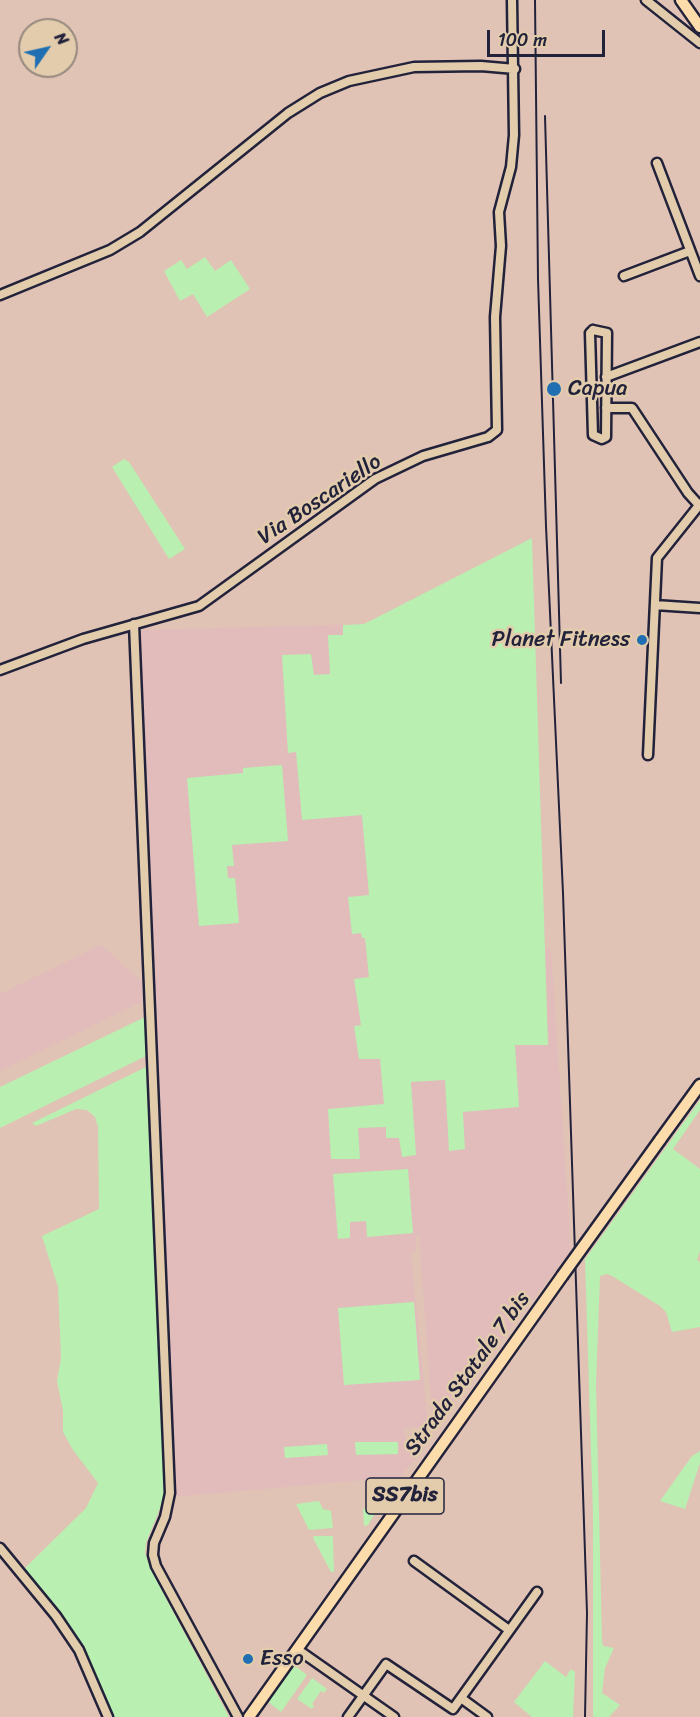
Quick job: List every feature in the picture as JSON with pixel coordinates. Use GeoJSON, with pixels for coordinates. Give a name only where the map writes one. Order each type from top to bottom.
{"type":"FeatureCollection","features":[{"type":"Feature","properties":{"kind":"main road"},"geometry":{"type":"LineString","coordinates":[[681,0],[700,27]]}},
{"type":"Feature","properties":{"kind":"main road","name":"Strada Statale 7 bis"},"geometry":{"type":"LineString","coordinates":[[249,1717],[700,1085]]}},
{"type":"Feature","properties":{"kind":"street","name":"Via Boscariello"},"geometry":{"type":"LineString","coordinates":[[0,670],[83,639],[199,606],[375,479],[423,456],[488,437],[497,430],[495,317],[501,246],[499,212],[511,167],[515,69],[512,0]]}},
{"type":"Feature","properties":{"kind":"street"},"geometry":{"type":"LineString","coordinates":[[646,0],[700,43]]}},
{"type":"Feature","properties":{"kind":"street"},"geometry":{"type":"LineString","coordinates":[[0,295],[110,250],[140,232],[288,113],[320,93],[350,81],[414,67],[481,66],[515,69]]}},
{"type":"Feature","properties":{"kind":"street"},"geometry":{"type":"LineString","coordinates":[[657,163],[700,276]]}},
{"type":"Feature","properties":{"kind":"street"},"geometry":{"type":"LineString","coordinates":[[624,276],[690,251]]}},
{"type":"Feature","properties":{"kind":"street"},"geometry":{"type":"LineString","coordinates":[[598,330],[607,333],[606,377],[606,437],[597,439],[593,435],[590,333],[598,330]]}},
{"type":"Feature","properties":{"kind":"street"},"geometry":{"type":"LineString","coordinates":[[606,377],[700,342]]}},
{"type":"Feature","properties":{"kind":"street"},"geometry":{"type":"LineString","coordinates":[[592,368],[599,362],[606,367]]}},
{"type":"Feature","properties":{"kind":"street"},"geometry":{"type":"LineString","coordinates":[[593,395],[601,404],[606,397]]}},
{"type":"Feature","properties":{"kind":"street"},"geometry":{"type":"LineString","coordinates":[[606,408],[632,408],[688,493],[700,505],[657,558],[648,755]]}},
{"type":"Feature","properties":{"kind":"street"},"geometry":{"type":"LineString","coordinates":[[655,605],[700,608]]}},
{"type":"Feature","properties":{"kind":"street"},"geometry":{"type":"LineString","coordinates":[[134,624],[170,1493],[165,1517],[154,1543],[153,1555],[156,1566],[238,1717]]}},
{"type":"Feature","properties":{"kind":"street"},"geometry":{"type":"LineString","coordinates":[[0,1548],[57,1616],[79,1650],[108,1717]]}},
{"type":"Feature","properties":{"kind":"street"},"geometry":{"type":"LineString","coordinates":[[414,1561],[509,1630]]}},
{"type":"Feature","properties":{"kind":"street"},"geometry":{"type":"LineString","coordinates":[[348,1717],[386,1664],[453,1709],[537,1592]]}},
{"type":"Feature","properties":{"kind":"street"},"geometry":{"type":"LineString","coordinates":[[297,1649],[394,1717]]}},
{"type":"Feature","properties":{"kind":"street"},"geometry":{"type":"LineString","coordinates":[[461,1698],[487,1717]]}},
{"type":"Feature","properties":{"kind":"shaded area"},"geometry":{"type":"Polygon","coordinates":[[[532,538],[545,949],[551,949],[571,1250],[433,1428],[419,1235],[416,1235],[416,1251],[411,1251],[428,1426],[403,1428],[407,1447],[419,1455],[400,1477],[174,1497],[139,630],[364,624],[532,538]]]}},
{"type":"Feature","properties":{"kind":"shaded area"},"geometry":{"type":"Polygon","coordinates":[[[101,945],[142,982],[143,1001],[0,1071],[0,994],[101,945]]]}},
{"type":"Feature","properties":{"kind":"green space"},"geometry":{"type":"Polygon","coordinates":[[[205,257],[215,271],[231,260],[250,289],[207,317],[193,294],[180,301],[164,271],[181,260],[187,269],[205,257]]]}},
{"type":"Feature","properties":{"kind":"green space"},"geometry":{"type":"Polygon","coordinates":[[[124,459],[129,462],[185,549],[169,559],[112,467],[124,459]]]}},
{"type":"Feature","properties":{"kind":"green space"},"geometry":{"type":"Polygon","coordinates":[[[532,538],[548,1045],[515,1045],[519,1107],[463,1112],[465,1149],[449,1151],[445,1080],[411,1082],[416,1155],[402,1157],[399,1138],[386,1138],[386,1127],[358,1128],[360,1159],[331,1159],[328,1109],[384,1104],[380,1059],[359,1059],[354,1026],[361,1025],[354,979],[369,977],[365,938],[362,938],[361,933],[352,934],[348,897],[369,895],[362,815],[302,820],[296,752],[288,753],[282,655],[311,654],[314,675],[330,674],[328,635],[343,635],[343,625],[364,624],[532,538]]]}},
{"type":"Feature","properties":{"kind":"green space"},"geometry":{"type":"Polygon","coordinates":[[[282,765],[288,841],[232,845],[234,866],[227,866],[228,878],[235,878],[239,923],[199,926],[187,778],[243,773],[243,768],[282,765]]]}},
{"type":"Feature","properties":{"kind":"green space"},"geometry":{"type":"Polygon","coordinates":[[[145,1017],[146,1056],[0,1128],[0,1087],[145,1017]]]}},
{"type":"Feature","properties":{"kind":"green space"},"geometry":{"type":"Polygon","coordinates":[[[146,1067],[165,1482],[164,1498],[146,1543],[145,1553],[151,1570],[229,1717],[114,1717],[77,1640],[24,1569],[86,1508],[98,1483],[73,1450],[63,1432],[63,1411],[57,1381],[61,1358],[58,1287],[42,1236],[99,1209],[98,1127],[95,1117],[87,1110],[76,1109],[36,1126],[32,1123],[146,1067]]]}},
{"type":"Feature","properties":{"kind":"green space"},"geometry":{"type":"Polygon","coordinates":[[[700,1100],[700,1110],[673,1149],[700,1169],[700,1251],[697,1260],[700,1262],[700,1327],[672,1332],[666,1312],[660,1306],[612,1276],[607,1274],[600,1276],[596,1384],[602,1641],[603,1646],[614,1648],[605,1668],[602,1693],[620,1705],[609,1717],[593,1717],[593,1514],[585,1259],[700,1100]]]}},
{"type":"Feature","properties":{"kind":"green space"},"geometry":{"type":"Polygon","coordinates":[[[408,1169],[413,1233],[367,1237],[366,1221],[350,1222],[350,1238],[338,1239],[333,1174],[408,1169]]]}},
{"type":"Feature","properties":{"kind":"green space"},"geometry":{"type":"Polygon","coordinates":[[[414,1302],[420,1380],[344,1385],[338,1308],[414,1302]]]}},
{"type":"Feature","properties":{"kind":"green space"},"geometry":{"type":"Polygon","coordinates":[[[355,1442],[398,1442],[398,1454],[356,1455],[355,1442]]]}},
{"type":"Feature","properties":{"kind":"green space"},"geometry":{"type":"Polygon","coordinates":[[[327,1444],[328,1455],[285,1458],[284,1447],[327,1444]]]}},
{"type":"Feature","properties":{"kind":"green space"},"geometry":{"type":"Polygon","coordinates":[[[700,1451],[700,1463],[685,1509],[660,1501],[692,1456],[700,1451]]]}},
{"type":"Feature","properties":{"kind":"green space"},"geometry":{"type":"Polygon","coordinates":[[[386,1495],[368,1525],[364,1526],[363,1509],[370,1506],[374,1496],[386,1495]]]}},
{"type":"Feature","properties":{"kind":"green space"},"geometry":{"type":"Polygon","coordinates":[[[319,1501],[323,1509],[331,1511],[333,1528],[309,1530],[296,1504],[319,1501]]]}},
{"type":"Feature","properties":{"kind":"green space"},"geometry":{"type":"Polygon","coordinates":[[[314,1536],[333,1536],[334,1572],[331,1572],[314,1536]]]}},
{"type":"Feature","properties":{"kind":"green space"},"geometry":{"type":"Polygon","coordinates":[[[545,1661],[566,1677],[571,1669],[575,1672],[573,1717],[532,1717],[514,1702],[545,1661]]]}},
{"type":"Feature","properties":{"kind":"green space"},"geometry":{"type":"Polygon","coordinates":[[[294,1665],[307,1675],[281,1712],[268,1702],[294,1665]]]}},
{"type":"Feature","properties":{"kind":"green space"},"geometry":{"type":"Polygon","coordinates":[[[312,1678],[327,1689],[324,1693],[321,1691],[312,1704],[314,1706],[312,1709],[297,1699],[312,1678]]]}},
{"type":"Feature","properties":{"kind":"railway"},"geometry":{"type":"LineString","coordinates":[[535,0],[538,279],[546,526],[563,893],[587,1613],[585,1717]]}},
{"type":"Feature","properties":{"kind":"railway"},"geometry":{"type":"LineString","coordinates":[[545,116],[561,683]]}},
{"type":"Feature","properties":{"kind":"place","name":"Capua"},"geometry":{"type":"Point","coordinates":[554,389]}},
{"type":"Feature","properties":{"kind":"place","name":"Planet Fitness"},"geometry":{"type":"Point","coordinates":[642,640]}},
{"type":"Feature","properties":{"kind":"place","name":"Esso"},"geometry":{"type":"Point","coordinates":[248,1659]}}]}
